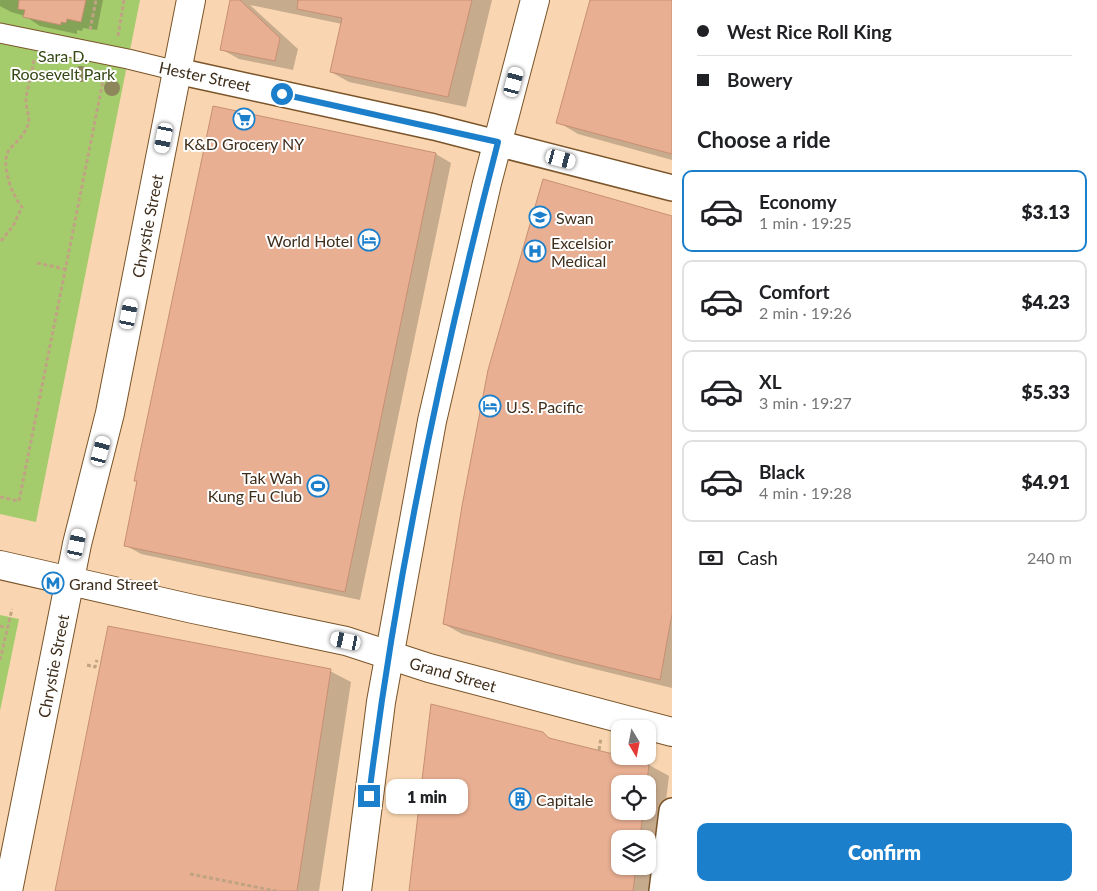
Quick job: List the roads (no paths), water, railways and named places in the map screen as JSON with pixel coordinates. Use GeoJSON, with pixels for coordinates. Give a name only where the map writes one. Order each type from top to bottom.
{"type":"FeatureCollection","features":[{"type":"Feature","properties":{"kind":"main road","name":"Chrystie Street"},"geometry":{"type":"LineString","coordinates":[[8,891],[80,526],[110,413],[191,0]]}},
{"type":"Feature","properties":{"kind":"main road"},"geometry":{"type":"LineString","coordinates":[[357,891],[381,702],[432,421],[498,142],[535,0]]}},
{"type":"Feature","properties":{"kind":"main road","name":"Grand Street"},"geometry":{"type":"LineString","coordinates":[[0,565],[346,641],[443,672],[672,732]]}},
{"type":"Feature","properties":{"kind":"street","name":"Hester Street"},"geometry":{"type":"LineString","coordinates":[[0,33],[434,127],[672,188]]}},
{"type":"Feature","properties":{"kind":"street"},"geometry":{"type":"LineString","coordinates":[[662,891],[672,811]]}},
{"type":"Feature","properties":{"kind":"place","name":"K&D Grocery NY"},"geometry":{"type":"Point","coordinates":[244,119]}},
{"type":"Feature","properties":{"kind":"place","name":"Swan"},"geometry":{"type":"Point","coordinates":[540,217]}},
{"type":"Feature","properties":{"kind":"place","name":"World Hotel"},"geometry":{"type":"Point","coordinates":[369,240]}},
{"type":"Feature","properties":{"kind":"place","name":"Excelsior Medical"},"geometry":{"type":"Point","coordinates":[535,251]}},
{"type":"Feature","properties":{"kind":"place","name":"U.S. Pacific"},"geometry":{"type":"Point","coordinates":[490,406]}},
{"type":"Feature","properties":{"kind":"place","name":"Tak Wah Kung Fu Club"},"geometry":{"type":"Point","coordinates":[318,486]}},
{"type":"Feature","properties":{"kind":"place","name":"Grand Street"},"geometry":{"type":"Point","coordinates":[53,583]}},
{"type":"Feature","properties":{"kind":"place","name":"Capitale"},"geometry":{"type":"Point","coordinates":[520,799]}},
{"type":"Feature","properties":{"kind":"park label","name":"Sara D. Roosevelt Park"},"geometry":{"type":"Point","coordinates":[63,64]}}]}
